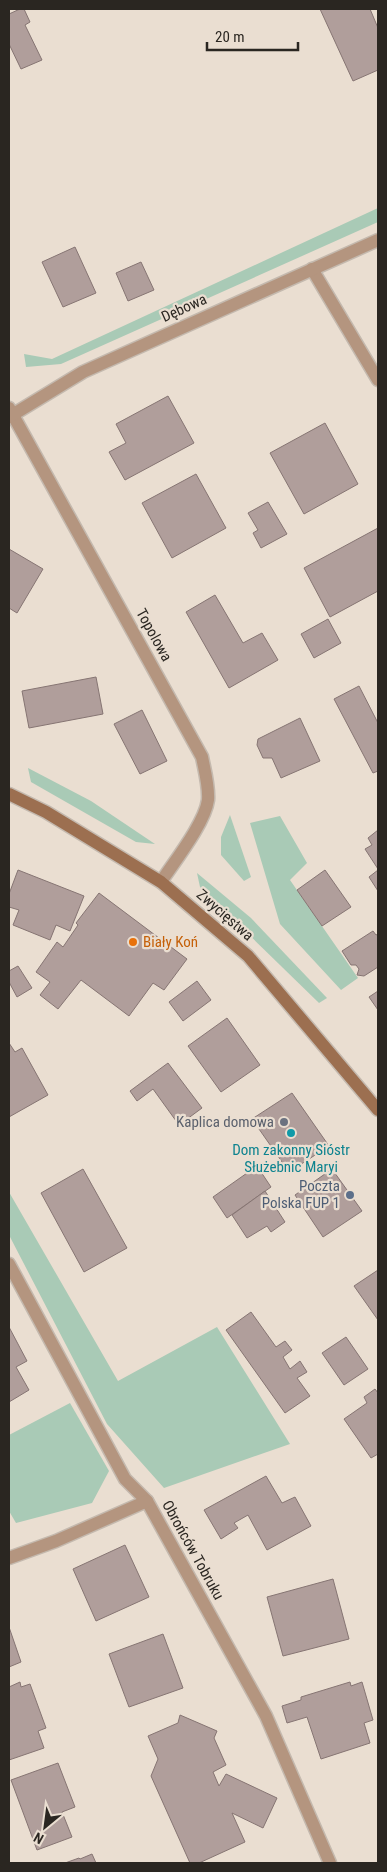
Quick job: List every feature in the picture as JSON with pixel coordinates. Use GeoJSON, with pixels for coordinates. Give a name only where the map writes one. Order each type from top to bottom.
{"type":"FeatureCollection","features":[{"type":"Feature","properties":{"kind":"main road","name":"Zwycięstwa"},"geometry":{"type":"LineString","coordinates":[[9,794],[54,816],[161,882],[248,956],[378,1110]]}},
{"type":"Feature","properties":{"kind":"street","name":"Dębowa"},"geometry":{"type":"LineString","coordinates":[[10,413],[83,372],[378,240]]}},
{"type":"Feature","properties":{"kind":"street"},"geometry":{"type":"LineString","coordinates":[[312,269],[378,380]]}},
{"type":"Feature","properties":{"kind":"street","name":"Topolowa"},"geometry":{"type":"LineString","coordinates":[[10,413],[202,757],[208,786],[208,802],[203,818],[161,882]]}},
{"type":"Feature","properties":{"kind":"street","name":"Obrońców Tobruku"},"geometry":{"type":"LineString","coordinates":[[9,1264],[125,1479],[147,1501],[266,1716],[330,1863]]}},
{"type":"Feature","properties":{"kind":"street"},"geometry":{"type":"LineString","coordinates":[[9,1558],[56,1541],[147,1501]]}},
{"type":"Feature","properties":{"kind":"green space"},"geometry":{"type":"Polygon","coordinates":[[[378,208],[378,222],[61,364],[26,367],[24,354],[52,359],[378,208]]]}},
{"type":"Feature","properties":{"kind":"green space"},"geometry":{"type":"Polygon","coordinates":[[[28,768],[91,801],[155,844],[136,842],[31,782],[28,768]]]}},
{"type":"Feature","properties":{"kind":"green space"},"geometry":{"type":"Polygon","coordinates":[[[230,815],[251,877],[244,881],[221,855],[221,837],[230,815]]]}},
{"type":"Feature","properties":{"kind":"green space"},"geometry":{"type":"Polygon","coordinates":[[[280,816],[307,863],[290,880],[358,978],[341,990],[280,924],[250,823],[280,816]]]}},
{"type":"Feature","properties":{"kind":"green space"},"geometry":{"type":"Polygon","coordinates":[[[197,873],[251,918],[327,998],[319,1003],[200,887],[197,873]]]}},
{"type":"Feature","properties":{"kind":"green space"},"geometry":{"type":"Polygon","coordinates":[[[9,1192],[118,1381],[217,1327],[290,1444],[164,1488],[107,1424],[9,1235],[9,1192]]]}},
{"type":"Feature","properties":{"kind":"green space"},"geometry":{"type":"Polygon","coordinates":[[[70,1403],[109,1471],[92,1503],[16,1523],[9,1511],[9,1435],[70,1403]]]}},
{"type":"Feature","properties":{"kind":"building"},"geometry":{"type":"Polygon","coordinates":[[[24,9],[30,22],[25,25],[42,60],[21,69],[9,44],[9,14],[24,9]]]}},
{"type":"Feature","properties":{"kind":"building"},"geometry":{"type":"Polygon","coordinates":[[[320,9],[370,9],[378,28],[378,70],[353,81],[320,9]]]}},
{"type":"Feature","properties":{"kind":"building"},"geometry":{"type":"Polygon","coordinates":[[[75,247],[96,293],[63,307],[42,262],[75,247]]]}},
{"type":"Feature","properties":{"kind":"building"},"geometry":{"type":"Polygon","coordinates":[[[141,262],[154,290],[128,301],[116,273],[141,262]]]}},
{"type":"Feature","properties":{"kind":"building"},"geometry":{"type":"Polygon","coordinates":[[[168,396],[194,443],[125,480],[109,452],[126,443],[116,424],[168,396]]]}},
{"type":"Feature","properties":{"kind":"building"},"geometry":{"type":"Polygon","coordinates":[[[325,423],[358,484],[304,514],[270,453],[325,423]]]}},
{"type":"Feature","properties":{"kind":"building"},"geometry":{"type":"Polygon","coordinates":[[[196,474],[226,528],[172,558],[142,503],[196,474]]]}},
{"type":"Feature","properties":{"kind":"building"},"geometry":{"type":"Polygon","coordinates":[[[268,502],[287,534],[261,548],[253,533],[258,530],[248,513],[268,502]]]}},
{"type":"Feature","properties":{"kind":"building"},"geometry":{"type":"Polygon","coordinates":[[[378,528],[378,591],[330,617],[304,568],[378,528]]]}},
{"type":"Feature","properties":{"kind":"building"},"geometry":{"type":"Polygon","coordinates":[[[9,549],[43,569],[17,613],[9,608],[9,549]]]}},
{"type":"Feature","properties":{"kind":"building"},"geometry":{"type":"Polygon","coordinates":[[[215,595],[243,643],[262,633],[278,660],[229,688],[186,612],[215,595]]]}},
{"type":"Feature","properties":{"kind":"building"},"geometry":{"type":"Polygon","coordinates":[[[328,619],[341,643],[314,658],[301,634],[328,619]]]}},
{"type":"Feature","properties":{"kind":"building"},"geometry":{"type":"Polygon","coordinates":[[[96,677],[103,714],[29,728],[22,691],[96,677]]]}},
{"type":"Feature","properties":{"kind":"building"},"geometry":{"type":"Polygon","coordinates":[[[359,686],[378,723],[378,771],[373,773],[334,699],[359,686]]]}},
{"type":"Feature","properties":{"kind":"building"},"geometry":{"type":"Polygon","coordinates":[[[142,710],[167,761],[140,774],[114,724],[142,710]]]}},
{"type":"Feature","properties":{"kind":"building"},"geometry":{"type":"Polygon","coordinates":[[[300,718],[320,761],[281,778],[272,758],[263,758],[257,745],[258,739],[300,718]]]}},
{"type":"Feature","properties":{"kind":"building"},"geometry":{"type":"Polygon","coordinates":[[[378,830],[378,869],[365,849],[372,845],[368,838],[378,830]]]}},
{"type":"Feature","properties":{"kind":"building"},"geometry":{"type":"Polygon","coordinates":[[[18,870],[84,896],[70,931],[56,925],[50,940],[13,925],[19,910],[9,907],[9,894],[18,870]]]}},
{"type":"Feature","properties":{"kind":"building"},"geometry":{"type":"Polygon","coordinates":[[[325,870],[351,907],[322,926],[297,890],[325,870]]]}},
{"type":"Feature","properties":{"kind":"building"},"geometry":{"type":"Polygon","coordinates":[[[378,870],[378,891],[369,877],[378,870]]]}},
{"type":"Feature","properties":{"kind":"building"},"geometry":{"type":"Polygon","coordinates":[[[99,893],[187,959],[164,990],[153,983],[129,1016],[81,980],[58,1009],[40,995],[50,982],[36,972],[57,942],[63,947],[78,925],[76,923],[99,893]]]}},
{"type":"Feature","properties":{"kind":"building"},"geometry":{"type":"Polygon","coordinates":[[[373,931],[376,935],[378,934],[378,967],[364,976],[357,975],[359,969],[356,965],[351,965],[342,951],[373,931]]]}},
{"type":"Feature","properties":{"kind":"building"},"geometry":{"type":"Polygon","coordinates":[[[18,966],[32,988],[17,997],[9,982],[9,971],[18,966]]]}},
{"type":"Feature","properties":{"kind":"building"},"geometry":{"type":"Polygon","coordinates":[[[197,981],[211,1000],[183,1021],[169,1002],[197,981]]]}},
{"type":"Feature","properties":{"kind":"building"},"geometry":{"type":"Polygon","coordinates":[[[378,991],[378,1010],[369,997],[378,991]]]}},
{"type":"Feature","properties":{"kind":"building"},"geometry":{"type":"Polygon","coordinates":[[[227,1018],[260,1065],[221,1092],[188,1046],[227,1018]]]}},
{"type":"Feature","properties":{"kind":"building"},"geometry":{"type":"Polygon","coordinates":[[[9,1043],[15,1052],[22,1048],[48,1095],[9,1117],[9,1043]]]}},
{"type":"Feature","properties":{"kind":"building"},"geometry":{"type":"Polygon","coordinates":[[[168,1063],[202,1108],[179,1125],[153,1089],[137,1101],[130,1091],[168,1063]]]}},
{"type":"Feature","properties":{"kind":"building","name":"Dom zakonny Sióstr Służebnic Maryi"},"geometry":{"type":"Polygon","coordinates":[[[292,1093],[329,1146],[289,1172],[252,1119],[292,1093]]]}},
{"type":"Feature","properties":{"kind":"building"},"geometry":{"type":"Polygon","coordinates":[[[257,1166],[271,1187],[227,1218],[213,1197],[257,1166]]]}},
{"type":"Feature","properties":{"kind":"building"},"geometry":{"type":"Polygon","coordinates":[[[83,1169],[127,1248],[84,1272],[41,1193],[83,1169]]]}},
{"type":"Feature","properties":{"kind":"building"},"geometry":{"type":"Polygon","coordinates":[[[332,1169],[362,1211],[323,1237],[295,1195],[332,1169]]]}},
{"type":"Feature","properties":{"kind":"building"},"geometry":{"type":"Polygon","coordinates":[[[265,1191],[285,1222],[271,1232],[267,1226],[247,1238],[232,1215],[265,1191]]]}},
{"type":"Feature","properties":{"kind":"building"},"geometry":{"type":"Polygon","coordinates":[[[378,1270],[378,1320],[354,1286],[378,1270]]]}},
{"type":"Feature","properties":{"kind":"building"},"geometry":{"type":"Polygon","coordinates":[[[251,1312],[276,1347],[285,1341],[292,1350],[283,1357],[290,1369],[300,1361],[307,1372],[297,1378],[310,1396],[285,1413],[226,1330],[251,1312]]]}},
{"type":"Feature","properties":{"kind":"building"},"geometry":{"type":"Polygon","coordinates":[[[9,1327],[27,1361],[16,1367],[29,1390],[9,1402],[9,1327]]]}},
{"type":"Feature","properties":{"kind":"building"},"geometry":{"type":"Polygon","coordinates":[[[346,1337],[368,1369],[344,1385],[322,1353],[346,1337]]]}},
{"type":"Feature","properties":{"kind":"building"},"geometry":{"type":"Polygon","coordinates":[[[375,1389],[378,1393],[378,1454],[371,1458],[344,1419],[367,1403],[364,1397],[375,1389]]]}},
{"type":"Feature","properties":{"kind":"building"},"geometry":{"type":"Polygon","coordinates":[[[266,1476],[282,1503],[295,1497],[311,1526],[267,1550],[248,1515],[234,1523],[238,1528],[221,1539],[204,1510],[266,1476]]]}},
{"type":"Feature","properties":{"kind":"building"},"geometry":{"type":"Polygon","coordinates":[[[125,1545],[149,1597],[96,1621],[73,1569],[125,1545]]]}},
{"type":"Feature","properties":{"kind":"building"},"geometry":{"type":"Polygon","coordinates":[[[333,1579],[349,1639],[283,1656],[267,1597],[333,1579]]]}},
{"type":"Feature","properties":{"kind":"building"},"geometry":{"type":"Polygon","coordinates":[[[9,1627],[21,1662],[9,1667],[9,1627]]]}},
{"type":"Feature","properties":{"kind":"building"},"geometry":{"type":"Polygon","coordinates":[[[163,1634],[183,1688],[129,1707],[109,1654],[163,1634]]]}},
{"type":"Feature","properties":{"kind":"building"},"geometry":{"type":"Polygon","coordinates":[[[20,1682],[21,1687],[30,1684],[46,1728],[38,1731],[44,1748],[9,1760],[9,1687],[20,1682]]]}},
{"type":"Feature","properties":{"kind":"building"},"geometry":{"type":"Polygon","coordinates":[[[350,1682],[351,1686],[362,1682],[373,1720],[364,1723],[370,1743],[321,1759],[307,1717],[287,1723],[282,1706],[301,1700],[301,1697],[350,1682]]]}},
{"type":"Feature","properties":{"kind":"building"},"geometry":{"type":"Polygon","coordinates":[[[180,1715],[217,1731],[214,1738],[226,1765],[213,1772],[219,1786],[226,1774],[277,1798],[263,1828],[232,1813],[245,1842],[199,1863],[190,1863],[151,1776],[158,1759],[148,1736],[178,1723],[180,1715]]]}},
{"type":"Feature","properties":{"kind":"building"},"geometry":{"type":"Polygon","coordinates":[[[58,1763],[75,1807],[62,1812],[72,1837],[37,1850],[11,1780],[58,1763]]]}},
{"type":"Feature","properties":{"kind":"building"},"geometry":{"type":"Polygon","coordinates":[[[92,1854],[96,1863],[65,1863],[80,1859],[92,1854]]]}},
{"type":"Feature","properties":{"kind":"place","name":"Biały Koń"},"geometry":{"type":"Point","coordinates":[133,942]}},
{"type":"Feature","properties":{"kind":"place","name":"Kaplica domowa"},"geometry":{"type":"Point","coordinates":[284,1122]}},
{"type":"Feature","properties":{"kind":"place","name":"Dom zakonny Sióstr Służebnic Maryi"},"geometry":{"type":"Point","coordinates":[291,1133]}},
{"type":"Feature","properties":{"kind":"place","name":"Poczta Polska FUP 1"},"geometry":{"type":"Point","coordinates":[350,1195]}}]}
